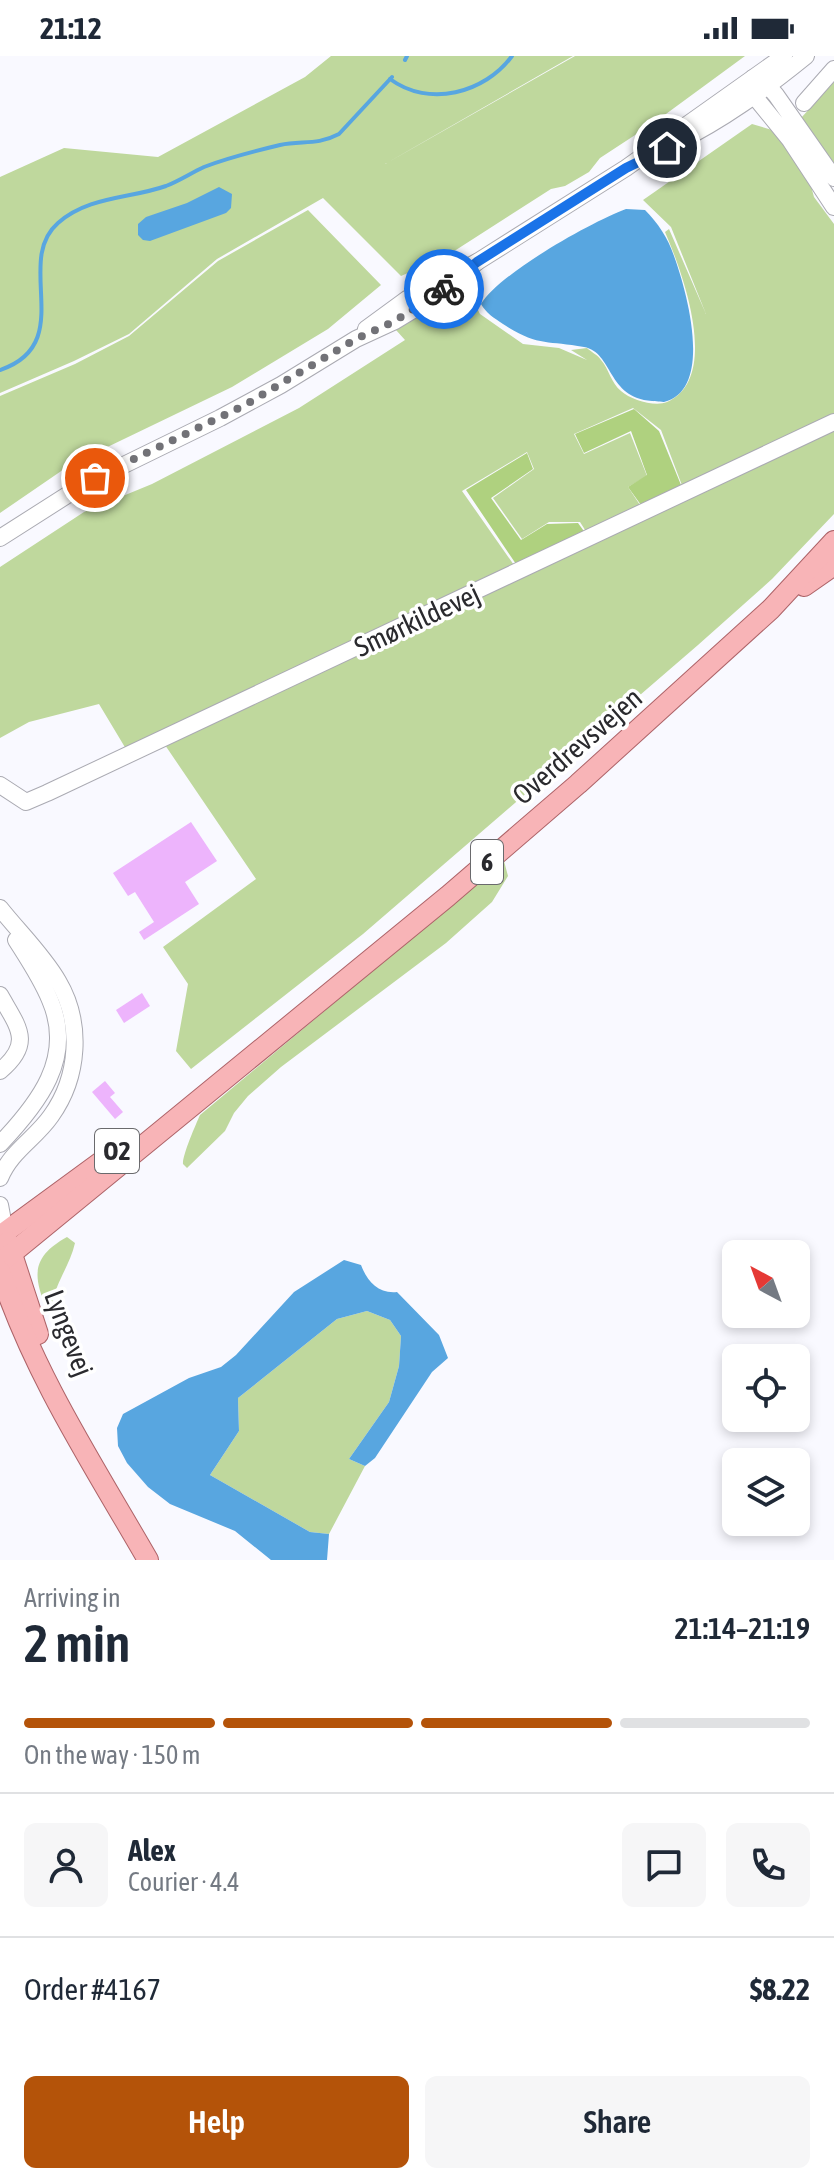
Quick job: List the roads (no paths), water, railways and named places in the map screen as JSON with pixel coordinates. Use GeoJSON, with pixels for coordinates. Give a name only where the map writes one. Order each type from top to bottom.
{"type":"FeatureCollection","features":[{"type":"Feature","properties":{"kind":"main road","name":"Overdrevsvejen"},"geometry":{"type":"LineString","coordinates":[[3,1250],[127,1143],[230,1072],[448,896],[578,784],[771,609],[834,541]]}},
{"type":"Feature","properties":{"kind":"main road","name":"Overdrevsvejen"},"geometry":{"type":"LineString","coordinates":[[771,609],[834,565]]}},
{"type":"Feature","properties":{"kind":"main road","name":"Overdrevsvejen"},"geometry":{"type":"LineString","coordinates":[[3,1250],[192,1108],[230,1072]]}},
{"type":"Feature","properties":{"kind":"main road","name":"Lyngevej"},"geometry":{"type":"LineString","coordinates":[[3,1250],[86,1452],[148,1560]]}},
{"type":"Feature","properties":{"kind":"street"},"geometry":{"type":"LineString","coordinates":[[0,538],[83,485],[245,405],[428,300],[477,262],[626,168],[784,56]]}},
{"type":"Feature","properties":{"kind":"street"},"geometry":{"type":"LineString","coordinates":[[626,168],[716,122],[769,87],[806,56]]}},
{"type":"Feature","properties":{"kind":"street"},"geometry":{"type":"LineString","coordinates":[[804,103],[834,69]]}},
{"type":"Feature","properties":{"kind":"street"},"geometry":{"type":"LineString","coordinates":[[753,78],[769,87],[834,178]]}},
{"type":"Feature","properties":{"kind":"street"},"geometry":{"type":"LineString","coordinates":[[753,78],[755,97],[790,140],[834,207]]}},
{"type":"Feature","properties":{"kind":"street","name":"Smørkildevej"},"geometry":{"type":"LineString","coordinates":[[0,785],[26,802],[47,793],[834,422]]}},
{"type":"Feature","properties":{"kind":"street"},"geometry":{"type":"LineString","coordinates":[[0,908],[58,981],[70,1007],[75,1038],[74,1063],[62,1096],[50,1118],[12,1154],[0,1178]]}},
{"type":"Feature","properties":{"kind":"street"},"geometry":{"type":"LineString","coordinates":[[0,915],[52,1003],[57,1028],[56,1056],[46,1087],[34,1106],[0,1144]]}},
{"type":"Feature","properties":{"kind":"street"},"geometry":{"type":"LineString","coordinates":[[0,995],[6,1021],[22,1041],[19,1052],[0,1071]]}},
{"type":"Feature","properties":{"kind":"street"},"geometry":{"type":"LineString","coordinates":[[46,1087],[62,1096]]}},
{"type":"Feature","properties":{"kind":"street"},"geometry":{"type":"LineString","coordinates":[[0,1205],[3,1250]]}},
{"type":"Feature","properties":{"kind":"water"},"geometry":{"type":"Polygon","coordinates":[[[219,187],[232,194],[231,208],[226,213],[150,241],[138,235],[138,224],[146,217],[187,203],[219,187]]]}},
{"type":"Feature","properties":{"kind":"water"},"geometry":{"type":"Polygon","coordinates":[[[626,209],[645,210],[662,231],[672,249],[690,313],[693,359],[689,378],[680,393],[664,402],[637,398],[626,392],[601,357],[593,351],[525,336],[493,317],[481,304],[526,264],[591,225],[626,209]]]}},
{"type":"Feature","properties":{"kind":"water"},"geometry":{"type":"Polygon","coordinates":[[[344,1260],[361,1265],[366,1276],[379,1289],[397,1292],[439,1335],[448,1358],[432,1372],[375,1458],[365,1466],[349,1459],[389,1402],[399,1366],[401,1336],[390,1320],[367,1311],[337,1319],[238,1398],[239,1431],[210,1475],[310,1532],[329,1534],[327,1560],[271,1560],[235,1531],[170,1504],[148,1487],[127,1463],[118,1446],[117,1428],[123,1414],[189,1378],[221,1367],[294,1292],[344,1260]]]}},
{"type":"Feature","properties":{"kind":"waterway"},"geometry":{"type":"LineString","coordinates":[[405,60],[407,56]]}},
{"type":"Feature","properties":{"kind":"waterway"},"geometry":{"type":"LineString","coordinates":[[390,79],[422,93],[456,92],[487,79],[512,56]]}},
{"type":"Feature","properties":{"kind":"waterway"},"geometry":{"type":"LineString","coordinates":[[0,370],[23,358],[36,342],[41,322],[41,259],[46,239],[58,223],[70,214],[96,203],[166,186],[222,161],[280,145],[331,138],[339,134],[392,77]]}}]}
